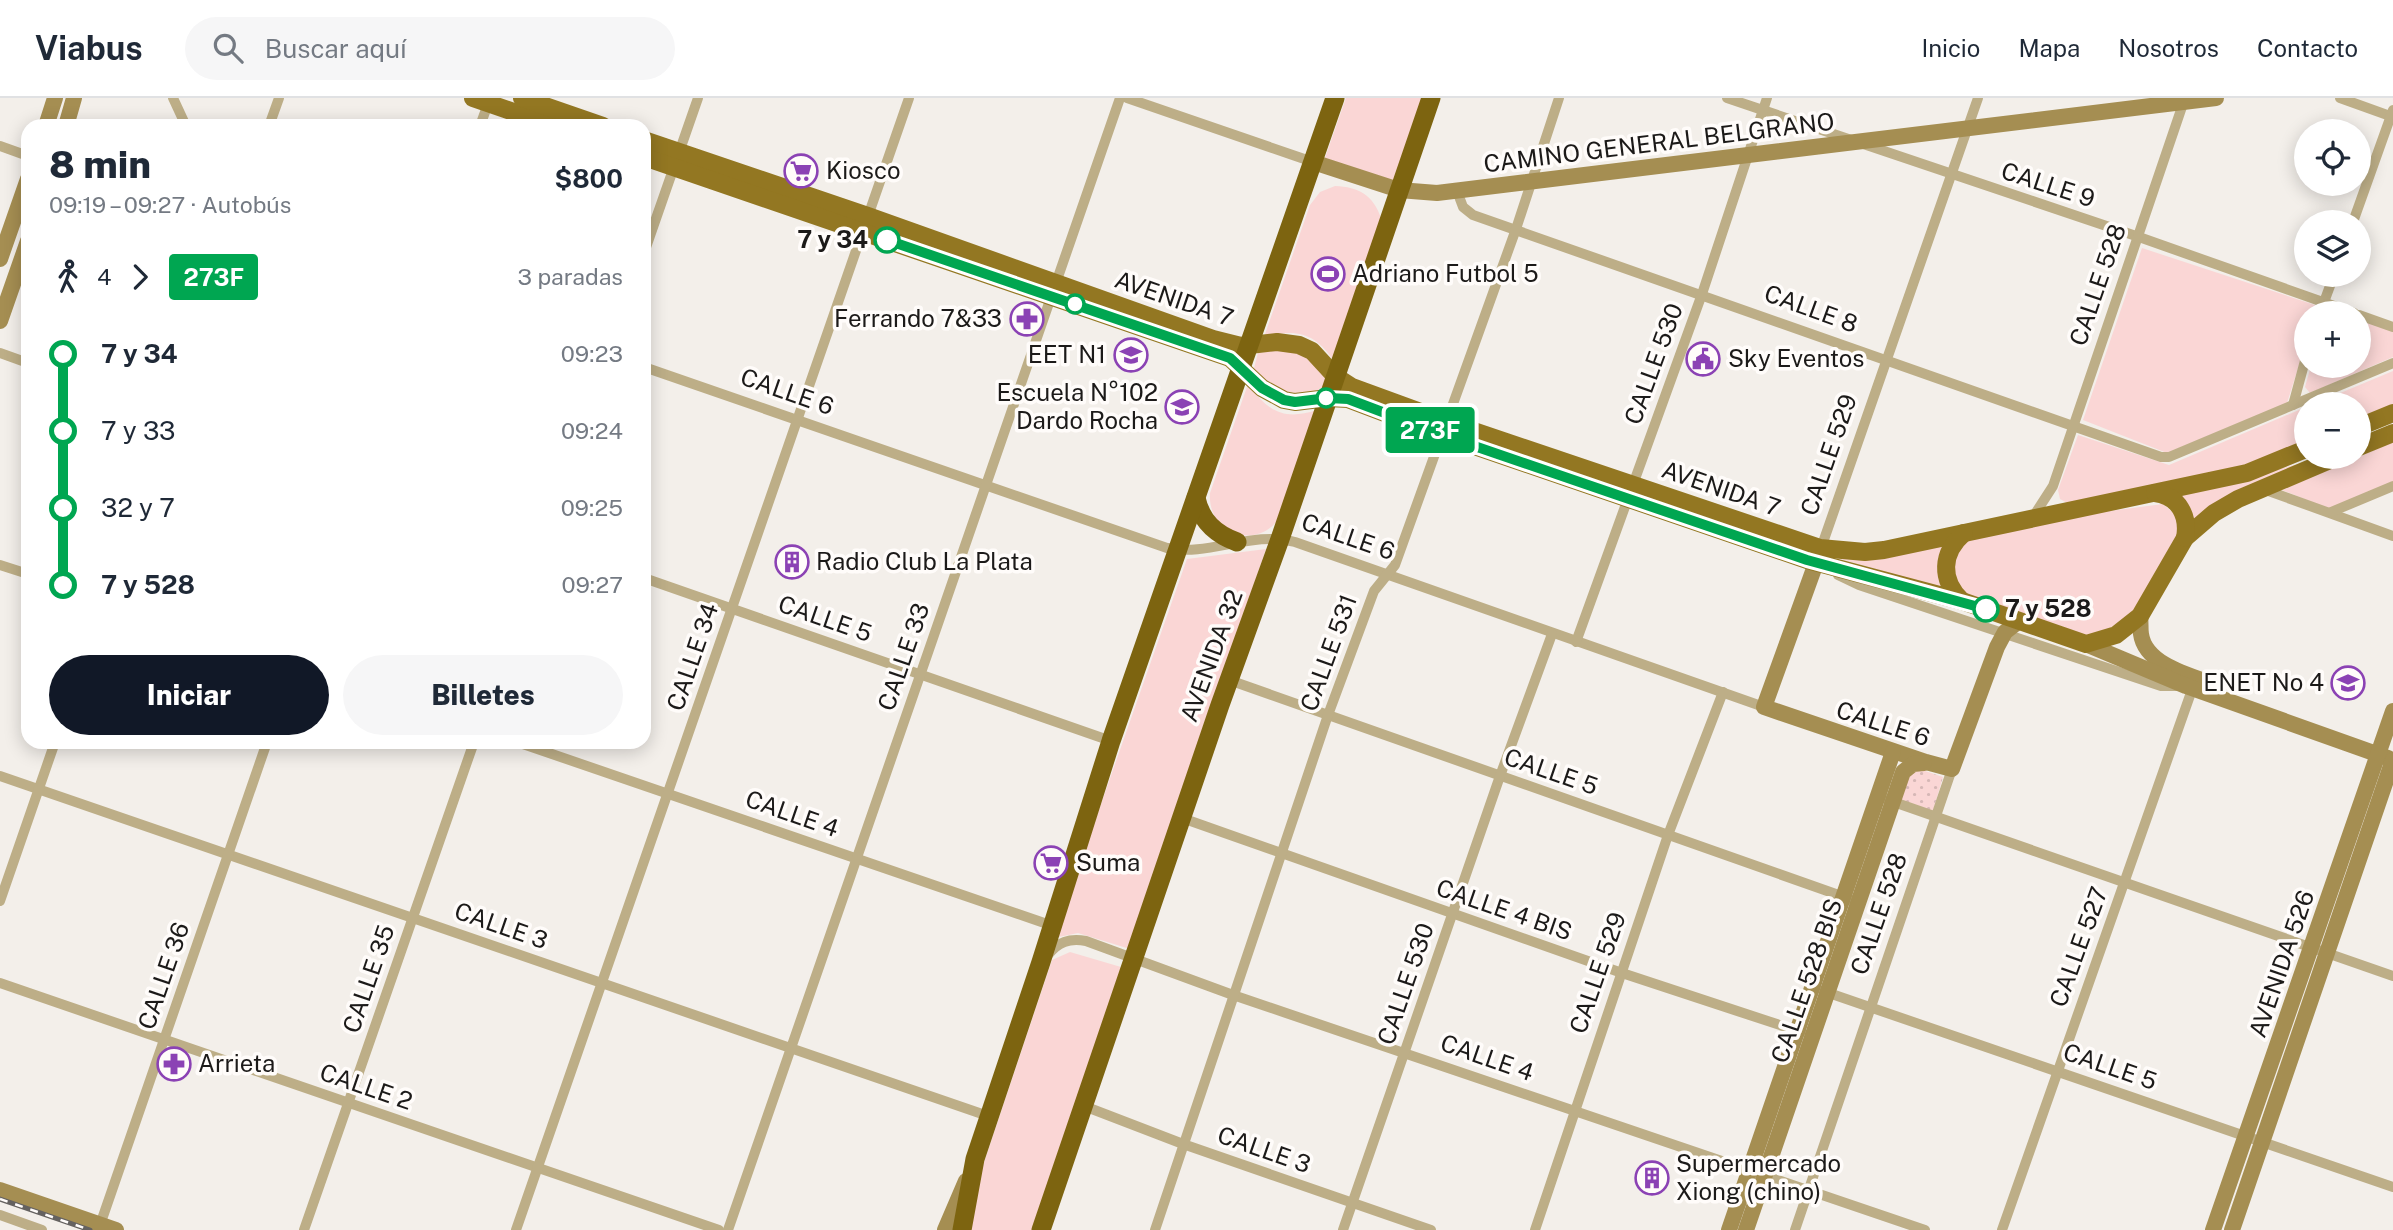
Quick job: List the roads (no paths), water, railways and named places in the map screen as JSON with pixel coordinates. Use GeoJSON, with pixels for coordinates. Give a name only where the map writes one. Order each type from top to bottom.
{"type":"FeatureCollection","features":[{"type":"Feature","properties":{"kind":"highway"},"geometry":{"type":"LineString","coordinates":[[962,1230],[975,1159],[988,1116],[1053,926],[1111,741],[1335,98]]}},
{"type":"Feature","properties":{"kind":"highway","name":"AVENIDA 32"},"geometry":{"type":"LineString","coordinates":[[1041,1230],[1431,98]]}},
{"type":"Feature","properties":{"kind":"highway"},"geometry":{"type":"LineString","coordinates":[[1196,498],[1208,525],[1221,536],[1237,542]]}},
{"type":"Feature","properties":{"kind":"main road"},"geometry":{"type":"LineString","coordinates":[[522,98],[583,119]]}},
{"type":"Feature","properties":{"kind":"main road"},"geometry":{"type":"LineString","coordinates":[[483,100],[535,119]]}},
{"type":"Feature","properties":{"kind":"main road","name":"AVENIDA 7"},"geometry":{"type":"LineString","coordinates":[[651,144],[677,160],[1054,290],[1230,358],[1262,388],[1284,400],[1348,399],[1445,428],[2086,644]]}},
{"type":"Feature","properties":{"kind":"main road","name":"AVENIDA 7"},"geometry":{"type":"LineString","coordinates":[[651,158],[677,160]]}},
{"type":"Feature","properties":{"kind":"main road","name":"AVENIDA 7"},"geometry":{"type":"LineString","coordinates":[[1054,290],[1234,345],[1277,342],[1299,345],[1317,355],[1335,376],[1352,387],[1445,428]]}},
{"type":"Feature","properties":{"kind":"main road"},"geometry":{"type":"LineString","coordinates":[[2371,422],[2393,413]]}},
{"type":"Feature","properties":{"kind":"main road"},"geometry":{"type":"LineString","coordinates":[[2371,442],[2393,433]]}},
{"type":"Feature","properties":{"kind":"main road","name":"AVENIDA 7"},"geometry":{"type":"LineString","coordinates":[[1818,555],[1874,551],[1964,533],[2247,472],[2294,454]]}},
{"type":"Feature","properties":{"kind":"main road"},"geometry":{"type":"LineString","coordinates":[[2086,644],[2116,635],[2140,616],[2185,538],[2214,513],[2260,488],[2307,469]]}},
{"type":"Feature","properties":{"kind":"main road"},"geometry":{"type":"LineString","coordinates":[[2151,493],[2162,494],[2180,506],[2187,527],[2185,538]]}},
{"type":"Feature","properties":{"kind":"main road"},"geometry":{"type":"LineString","coordinates":[[1962,601],[1948,583],[1945,572],[1949,550],[1964,533]]}},
{"type":"Feature","properties":{"kind":"street"},"geometry":{"type":"LineString","coordinates":[[48,119],[55,98]]}},
{"type":"Feature","properties":{"kind":"street"},"geometry":{"type":"LineString","coordinates":[[68,119],[74,98]]}},
{"type":"Feature","properties":{"kind":"street"},"geometry":{"type":"LineString","coordinates":[[173,98],[183,119]]}},
{"type":"Feature","properties":{"kind":"street"},"geometry":{"type":"LineString","coordinates":[[272,119],[279,98]]}},
{"type":"Feature","properties":{"kind":"street"},"geometry":{"type":"LineString","coordinates":[[651,233],[698,98]]}},
{"type":"Feature","properties":{"kind":"street","name":"CALLE 34"},"geometry":{"type":"LineString","coordinates":[[516,1230],[909,98]]}},
{"type":"Feature","properties":{"kind":"street","name":"CALLE 33"},"geometry":{"type":"LineString","coordinates":[[728,1230],[1120,98]]}},
{"type":"Feature","properties":{"kind":"street"},"geometry":{"type":"LineString","coordinates":[[1127,98],[1399,191]]}},
{"type":"Feature","properties":{"kind":"street","name":"CALLE 531"},"geometry":{"type":"LineString","coordinates":[[1154,1230],[1328,716],[1374,591],[1395,565],[1516,229],[1559,98]]}},
{"type":"Feature","properties":{"kind":"street","name":"CALLE 9"},"geometry":{"type":"LineString","coordinates":[[1727,98],[2138,237],[2304,301]]}},
{"type":"Feature","properties":{"kind":"street","name":"CALLE 530"},"geometry":{"type":"LineString","coordinates":[[1576,642],[1702,294],[1767,98]]}},
{"type":"Feature","properties":{"kind":"street","name":"CALLE 529"},"geometry":{"type":"LineString","coordinates":[[1764,707],[1978,98]]}},
{"type":"Feature","properties":{"kind":"street","name":"CAMINO GENERAL BELGRANO"},"geometry":{"type":"LineString","coordinates":[[1399,191],[1457,191],[2216,98]]}},
{"type":"Feature","properties":{"kind":"street"},"geometry":{"type":"LineString","coordinates":[[2340,98],[2392,115],[2357,210]]}},
{"type":"Feature","properties":{"kind":"street"},"geometry":{"type":"LineString","coordinates":[[481,119],[483,100]]}},
{"type":"Feature","properties":{"kind":"street","name":"CALLE 528"},"geometry":{"type":"LineString","coordinates":[[2033,517],[2053,486],[2075,426],[2184,100]]}},
{"type":"Feature","properties":{"kind":"street"},"geometry":{"type":"LineString","coordinates":[[0,146],[21,154]]}},
{"type":"Feature","properties":{"kind":"street","name":"CALLE 8"},"geometry":{"type":"LineString","coordinates":[[1457,191],[1467,212],[2161,457],[2169,457],[2293,405]]}},
{"type":"Feature","properties":{"kind":"street"},"geometry":{"type":"LineString","coordinates":[[0,259],[21,199]]}},
{"type":"Feature","properties":{"kind":"street"},"geometry":{"type":"LineString","coordinates":[[0,321],[21,261]]}},
{"type":"Feature","properties":{"kind":"street","name":"CALLE 9"},"geometry":{"type":"LineString","coordinates":[[2371,319],[2393,327]]}},
{"type":"Feature","properties":{"kind":"street"},"geometry":{"type":"LineString","coordinates":[[0,354],[21,361]]}},
{"type":"Feature","properties":{"kind":"street"},"geometry":{"type":"LineString","coordinates":[[2293,405],[2393,363]]}},
{"type":"Feature","properties":{"kind":"street","name":"CALLE 6"},"geometry":{"type":"LineString","coordinates":[[651,369],[1167,548],[1280,539],[1893,752],[1952,769]]}},
{"type":"Feature","properties":{"kind":"street"},"geometry":{"type":"LineString","coordinates":[[2293,405],[2300,378]]}},
{"type":"Feature","properties":{"kind":"street"},"geometry":{"type":"LineString","coordinates":[[2053,486],[2056,502],[2068,509]]}},
{"type":"Feature","properties":{"kind":"street"},"geometry":{"type":"LineString","coordinates":[[2331,512],[2393,486]]}},
{"type":"Feature","properties":{"kind":"street"},"geometry":{"type":"LineString","coordinates":[[2260,488],[2393,536]]}},
{"type":"Feature","properties":{"kind":"street","name":"AVENIDA 7"},"geometry":{"type":"LineString","coordinates":[[1818,555],[1859,584],[2161,686],[2192,684]]}},
{"type":"Feature","properties":{"kind":"street"},"geometry":{"type":"LineString","coordinates":[[0,565],[21,572]]}},
{"type":"Feature","properties":{"kind":"street","name":"CALLE 5"},"geometry":{"type":"LineString","coordinates":[[651,580],[1111,741]]}},
{"type":"Feature","properties":{"kind":"street","name":"AVENIDA 7"},"geometry":{"type":"LineString","coordinates":[[2140,616],[2141,634],[2148,650],[2192,684]]}},
{"type":"Feature","properties":{"kind":"street","name":"CALLE 528"},"geometry":{"type":"LineString","coordinates":[[1795,1230],[1952,769],[1997,648],[2005,632],[2019,621]]}},
{"type":"Feature","properties":{"kind":"street","name":"CALLE 530"},"geometry":{"type":"LineString","coordinates":[[1343,1230],[1552,634]]}},
{"type":"Feature","properties":{"kind":"street","name":"AVENIDA 7"},"geometry":{"type":"LineString","coordinates":[[2086,644],[2388,753]]}},
{"type":"Feature","properties":{"kind":"street","name":"CALLE 5"},"geometry":{"type":"LineString","coordinates":[[1229,680],[1852,900]]}},
{"type":"Feature","properties":{"kind":"street","name":"CALLE 527"},"geometry":{"type":"LineString","coordinates":[[2002,1230],[2192,684]]}},
{"type":"Feature","properties":{"kind":"street","name":"CALLE 529"},"geometry":{"type":"LineString","coordinates":[[1535,1230],[1668,835],[1723,692]]}},
{"type":"Feature","properties":{"kind":"street","name":"AVENIDA 526"},"geometry":{"type":"LineString","coordinates":[[2213,1230],[2247,1135],[2320,950],[2388,753],[2393,711]]}},
{"type":"Feature","properties":{"kind":"street"},"geometry":{"type":"LineString","coordinates":[[0,901],[53,749]]}},
{"type":"Feature","properties":{"kind":"street","name":"CALLE 36"},"geometry":{"type":"LineString","coordinates":[[108,1227],[164,1039],[265,749]]}},
{"type":"Feature","properties":{"kind":"street","name":"CALLE 35"},"geometry":{"type":"LineString","coordinates":[[304,1230],[472,749]]}},
{"type":"Feature","properties":{"kind":"street","name":"CALLE 4"},"geometry":{"type":"LineString","coordinates":[[537,749],[1053,926]]}},
{"type":"Feature","properties":{"kind":"street","name":"CALLE 528 BIS"},"geometry":{"type":"LineString","coordinates":[[1729,1230],[1757,1174],[1852,900],[1886,799],[1893,752]]}},
{"type":"Feature","properties":{"kind":"street","name":"CALLE 528 BIS"},"geometry":{"type":"LineString","coordinates":[[1886,799],[1903,772],[1913,764],[1926,762]]}},
{"type":"Feature","properties":{"kind":"street","name":"CALLE 3"},"geometry":{"type":"LineString","coordinates":[[0,776],[988,1116]]}},
{"type":"Feature","properties":{"kind":"street"},"geometry":{"type":"LineString","coordinates":[[1886,799],[2393,976]]}},
{"type":"Feature","properties":{"kind":"street","name":"CALLE 4 BIS"},"geometry":{"type":"LineString","coordinates":[[1182,818],[1622,973],[1806,1031]]}},
{"type":"Feature","properties":{"kind":"street","name":"CALLE 4"},"geometry":{"type":"LineString","coordinates":[[1041,962],[1059,943],[1077,939],[1233,995],[1925,1230]]}},
{"type":"Feature","properties":{"kind":"street","name":"AVENIDA 526"},"geometry":{"type":"LineString","coordinates":[[2232,1230],[2264,1141],[2320,950]]}},
{"type":"Feature","properties":{"kind":"street","name":"CALLE 2"},"geometry":{"type":"LineString","coordinates":[[0,983],[719,1230]]}},
{"type":"Feature","properties":{"kind":"street","name":"CALLE 5"},"geometry":{"type":"LineString","coordinates":[[1820,989],[2393,1187]]}},
{"type":"Feature","properties":{"kind":"street","name":"CALLE 3"},"geometry":{"type":"LineString","coordinates":[[1084,1107],[1431,1230]]}},
{"type":"Feature","properties":{"kind":"street"},"geometry":{"type":"LineString","coordinates":[[945,1230],[975,1159]]}},
{"type":"Feature","properties":{"kind":"street","name":"CALLE 528 BIS"},"geometry":{"type":"LineString","coordinates":[[1746,1230],[1757,1174]]}},
{"type":"Feature","properties":{"kind":"street"},"geometry":{"type":"LineString","coordinates":[[0,1190],[108,1227]]}},
{"type":"Feature","properties":{"kind":"street"},"geometry":{"type":"LineString","coordinates":[[0,1216],[42,1230]]}},
{"type":"Feature","properties":{"kind":"railway"},"geometry":{"type":"LineString","coordinates":[[0,1199],[90,1230]]}},
{"type":"Feature","properties":{"kind":"place","name":"Kiosco"},"geometry":{"type":"Point","coordinates":[801,171]}},
{"type":"Feature","properties":{"kind":"place","name":"7 y 34"},"geometry":{"type":"Point","coordinates":[887,240]}},
{"type":"Feature","properties":{"kind":"place","name":"Adriano Futbol 5"},"geometry":{"type":"Point","coordinates":[1328,274]}},
{"type":"Feature","properties":{"kind":"place","name":"Ferrando 7&33"},"geometry":{"type":"Point","coordinates":[1027,319]}},
{"type":"Feature","properties":{"kind":"place","name":"EET N1"},"geometry":{"type":"Point","coordinates":[1131,355]}},
{"type":"Feature","properties":{"kind":"place","name":"Sky Eventos"},"geometry":{"type":"Point","coordinates":[1703,359]}},
{"type":"Feature","properties":{"kind":"place","name":"Escuela N°102 Dardo Rocha"},"geometry":{"type":"Point","coordinates":[1182,407]}},
{"type":"Feature","properties":{"kind":"place","name":"Radio Club La Plata"},"geometry":{"type":"Point","coordinates":[792,562]}},
{"type":"Feature","properties":{"kind":"place","name":"7 y 528"},"geometry":{"type":"Point","coordinates":[1986,609]}},
{"type":"Feature","properties":{"kind":"place","name":"ENET No 4"},"geometry":{"type":"Point","coordinates":[2348,683]}},
{"type":"Feature","properties":{"kind":"place","name":"Suma"},"geometry":{"type":"Point","coordinates":[1051,863]}},
{"type":"Feature","properties":{"kind":"place","name":"Arrieta"},"geometry":{"type":"Point","coordinates":[174,1064]}},
{"type":"Feature","properties":{"kind":"place","name":"Supermercado Xiong (chino)"},"geometry":{"type":"Point","coordinates":[1652,1178]}}]}
